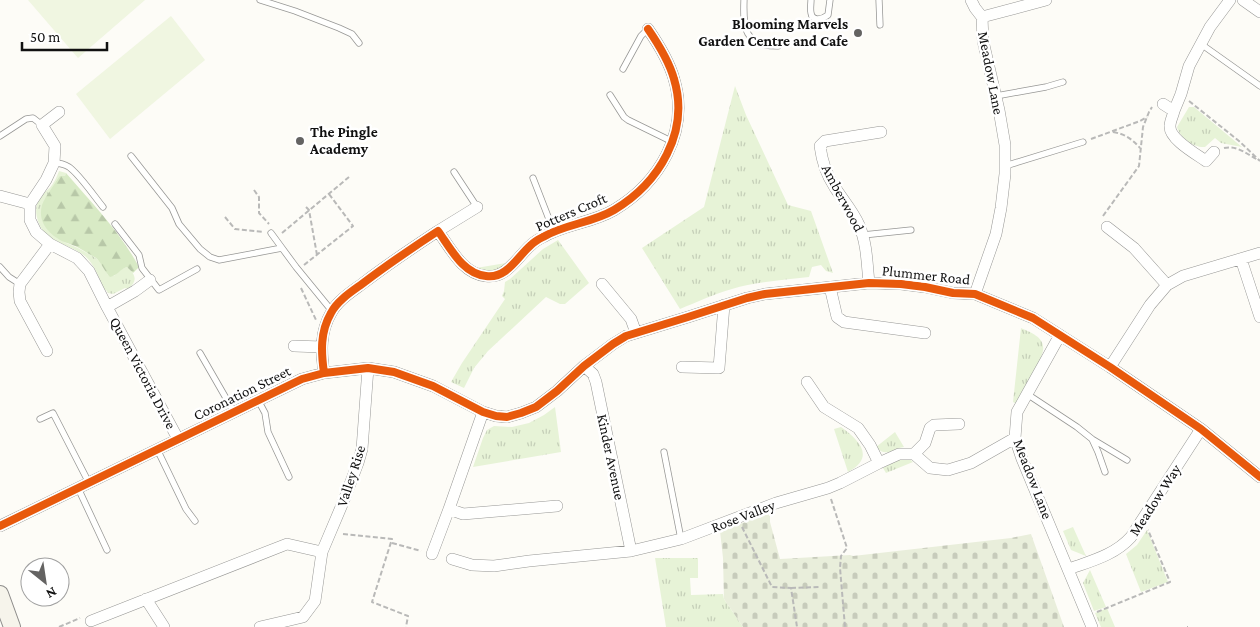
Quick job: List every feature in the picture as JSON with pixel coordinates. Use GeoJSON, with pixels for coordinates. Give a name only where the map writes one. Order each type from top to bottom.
{"type":"FeatureCollection","features":[{"type":"Feature","properties":{"kind":"street","name":"Meadow Lane"},"geometry":{"type":"LineString","coordinates":[[971,0],[982,17],[983,41],[1006,145],[1001,208],[996,234],[975,294]]}},
{"type":"Feature","properties":{"kind":"street"},"geometry":{"type":"LineString","coordinates":[[982,17],[1046,0]]}},
{"type":"Feature","properties":{"kind":"street"},"geometry":{"type":"LineString","coordinates":[[1214,152],[1206,161],[1173,136],[1170,128],[1189,66],[1210,27],[1230,0]]}},
{"type":"Feature","properties":{"kind":"street"},"geometry":{"type":"LineString","coordinates":[[1243,0],[1260,12]]}},
{"type":"Feature","properties":{"kind":"street","name":"Potters Croft"},"geometry":{"type":"LineString","coordinates":[[438,231],[470,271],[488,277],[497,276],[506,271],[531,244],[544,236],[595,219],[614,210],[649,182],[668,154],[673,142],[676,132],[678,92],[662,50],[648,29]]}},
{"type":"Feature","properties":{"kind":"street"},"geometry":{"type":"LineString","coordinates":[[1163,104],[1174,111]]}},
{"type":"Feature","properties":{"kind":"street"},"geometry":{"type":"LineString","coordinates":[[0,196],[30,204],[46,180],[54,163],[54,146],[42,125],[59,112]]}},
{"type":"Feature","properties":{"kind":"street","name":"Amberwood"},"geometry":{"type":"LineString","coordinates":[[869,283],[863,234],[854,214],[828,177],[820,146],[825,141],[881,132]]}},
{"type":"Feature","properties":{"kind":"street","name":"Queen Victoria Drive"},"geometry":{"type":"LineString","coordinates":[[30,204],[30,220],[36,232],[50,244],[76,258],[89,271],[178,439]]}},
{"type":"Feature","properties":{"kind":"street"},"geometry":{"type":"LineString","coordinates":[[324,373],[322,340],[325,326],[332,311],[348,295],[384,267],[477,207]]}},
{"type":"Feature","properties":{"kind":"street"},"geometry":{"type":"LineString","coordinates":[[1107,227],[1134,248],[1167,285]]}},
{"type":"Feature","properties":{"kind":"street"},"geometry":{"type":"LineString","coordinates":[[47,352],[20,301],[19,292],[20,284],[50,244]]}},
{"type":"Feature","properties":{"kind":"street"},"geometry":{"type":"LineString","coordinates":[[1110,367],[1150,305],[1167,285],[1183,276],[1260,253]]}},
{"type":"Feature","properties":{"kind":"street"},"geometry":{"type":"LineString","coordinates":[[1241,259],[1260,317]]}},
{"type":"Feature","properties":{"kind":"street","name":"Queen Victoria Drive"},"geometry":{"type":"LineString","coordinates":[[107,307],[150,280]]}},
{"type":"Feature","properties":{"kind":"street","name":"Plummer Road"},"geometry":{"type":"LineString","coordinates":[[507,416],[536,407],[584,366],[626,336],[765,294],[869,283],[901,284],[953,293],[975,294],[1033,318],[1110,367],[1201,429],[1260,477]]}},
{"type":"Feature","properties":{"kind":"street"},"geometry":{"type":"LineString","coordinates":[[602,284],[632,319],[636,333]]}},
{"type":"Feature","properties":{"kind":"street"},"geometry":{"type":"LineString","coordinates":[[830,287],[837,317],[844,322],[925,333]]}},
{"type":"Feature","properties":{"kind":"street"},"geometry":{"type":"LineString","coordinates":[[682,367],[719,368],[724,306]]}},
{"type":"Feature","properties":{"kind":"street","name":"Meadow Lane"},"geometry":{"type":"LineString","coordinates":[[1060,334],[1017,412],[1015,429],[1022,459],[1092,627]]}},
{"type":"Feature","properties":{"kind":"street"},"geometry":{"type":"LineString","coordinates":[[294,346],[322,347]]}},
{"type":"Feature","properties":{"kind":"street","name":"Kinder Avenue"},"geometry":{"type":"LineString","coordinates":[[584,366],[593,374],[596,382],[631,551]]}},
{"type":"Feature","properties":{"kind":"street","name":"Coronation Street"},"geometry":{"type":"LineString","coordinates":[[0,526],[302,378],[324,373],[368,368],[394,372],[433,386],[482,412],[496,416],[507,416]]}},
{"type":"Feature","properties":{"kind":"street","name":"Valley Rise"},"geometry":{"type":"LineString","coordinates":[[260,627],[303,618],[315,601],[322,552],[362,449],[368,368]]}},
{"type":"Feature","properties":{"kind":"street"},"geometry":{"type":"LineString","coordinates":[[807,382],[824,407],[858,428],[870,445],[879,463]]}},
{"type":"Feature","properties":{"kind":"street"},"geometry":{"type":"LineString","coordinates":[[432,554],[482,412]]}},
{"type":"Feature","properties":{"kind":"street"},"geometry":{"type":"LineString","coordinates":[[959,424],[934,425],[930,428],[925,443],[914,454],[930,468],[948,470],[971,463],[1016,438]]}},
{"type":"Feature","properties":{"kind":"street","name":"Meadow Way"},"geometry":{"type":"LineString","coordinates":[[1069,569],[1109,554],[1124,545],[1131,538],[1201,429]]}},
{"type":"Feature","properties":{"kind":"street","name":"Rose Valley"},"geometry":{"type":"LineString","coordinates":[[452,559],[472,565],[494,566],[529,560],[631,551],[681,539],[776,504],[828,488],[899,454],[914,454]]}},
{"type":"Feature","properties":{"kind":"street"},"geometry":{"type":"LineString","coordinates":[[448,509],[463,514],[557,506]]}},
{"type":"Feature","properties":{"kind":"street"},"geometry":{"type":"LineString","coordinates":[[92,621],[288,544],[322,552]]}},
{"type":"Feature","properties":{"kind":"street"},"geometry":{"type":"LineString","coordinates":[[0,594],[12,627]]}},
{"type":"Feature","properties":{"kind":"street"},"geometry":{"type":"LineString","coordinates":[[146,599],[164,627]]}},
{"type":"Feature","properties":{"kind":"lane"},"geometry":{"type":"LineString","coordinates":[[260,0],[339,28],[352,34],[358,43]]}},
{"type":"Feature","properties":{"kind":"lane"},"geometry":{"type":"LineString","coordinates":[[744,0],[743,18],[749,35],[761,45],[778,46]]}},
{"type":"Feature","properties":{"kind":"lane"},"geometry":{"type":"LineString","coordinates":[[811,0],[812,17],[818,19],[828,15],[830,0]]}},
{"type":"Feature","properties":{"kind":"lane"},"geometry":{"type":"LineString","coordinates":[[879,0],[880,25]]}},
{"type":"Feature","properties":{"kind":"lane"},"geometry":{"type":"LineString","coordinates":[[622,69],[641,36],[648,29]]}},
{"type":"Feature","properties":{"kind":"lane"},"geometry":{"type":"LineString","coordinates":[[1201,44],[1260,86]]}},
{"type":"Feature","properties":{"kind":"lane"},"geometry":{"type":"LineString","coordinates":[[996,96],[1063,82]]}},
{"type":"Feature","properties":{"kind":"lane"},"geometry":{"type":"LineString","coordinates":[[610,95],[628,120],[673,142]]}},
{"type":"Feature","properties":{"kind":"lane"},"geometry":{"type":"LineString","coordinates":[[0,136],[26,119],[32,118],[42,125]]}},
{"type":"Feature","properties":{"kind":"lane"},"geometry":{"type":"LineString","coordinates":[[1005,166],[1083,142]]}},
{"type":"Feature","properties":{"kind":"lane"},"geometry":{"type":"LineString","coordinates":[[131,156],[172,208],[179,224],[200,249],[210,257],[219,260],[282,248]]}},
{"type":"Feature","properties":{"kind":"lane"},"geometry":{"type":"LineString","coordinates":[[54,163],[70,167],[103,208]]}},
{"type":"Feature","properties":{"kind":"lane"},"geometry":{"type":"LineString","coordinates":[[454,172],[477,207]]}},
{"type":"Feature","properties":{"kind":"lane"},"geometry":{"type":"LineString","coordinates":[[533,178],[554,232]]}},
{"type":"Feature","properties":{"kind":"lane"},"geometry":{"type":"LineString","coordinates":[[115,224],[139,255],[142,268],[159,290],[197,269]]}},
{"type":"Feature","properties":{"kind":"lane"},"geometry":{"type":"LineString","coordinates":[[863,234],[911,230]]}},
{"type":"Feature","properties":{"kind":"lane"},"geometry":{"type":"LineString","coordinates":[[271,233],[332,311]]}},
{"type":"Feature","properties":{"kind":"lane"},"geometry":{"type":"LineString","coordinates":[[0,266],[20,284]]}},
{"type":"Feature","properties":{"kind":"lane"},"geometry":{"type":"LineString","coordinates":[[200,353],[234,412]]}},
{"type":"Feature","properties":{"kind":"lane"},"geometry":{"type":"LineString","coordinates":[[1027,394],[1092,439],[1127,460]]}},
{"type":"Feature","properties":{"kind":"lane"},"geometry":{"type":"LineString","coordinates":[[258,400],[265,413],[268,432],[288,477]]}},
{"type":"Feature","properties":{"kind":"lane"},"geometry":{"type":"LineString","coordinates":[[40,419],[53,413],[84,485],[106,550]]}},
{"type":"Feature","properties":{"kind":"lane"},"geometry":{"type":"LineString","coordinates":[[1092,439],[1105,472]]}},
{"type":"Feature","properties":{"kind":"lane"},"geometry":{"type":"LineString","coordinates":[[157,449],[186,509],[195,521]]}},
{"type":"Feature","properties":{"kind":"lane"},"geometry":{"type":"LineString","coordinates":[[664,452],[681,539]]}},
{"type":"Feature","properties":{"kind":"path"},"geometry":{"type":"LineString","coordinates":[[1181,94],[1239,141],[1260,161]]}},
{"type":"Feature","properties":{"kind":"path"},"geometry":{"type":"LineString","coordinates":[[1107,227],[1100,221],[1139,166],[1142,127],[1154,105],[1163,104]]}},
{"type":"Feature","properties":{"kind":"path"},"geometry":{"type":"LineString","coordinates":[[1083,142],[1147,117]]}},
{"type":"Feature","properties":{"kind":"path"},"geometry":{"type":"LineString","coordinates":[[1112,131],[1126,135],[1140,148]]}},
{"type":"Feature","properties":{"kind":"path"},"geometry":{"type":"LineString","coordinates":[[1214,152],[1221,148],[1234,148],[1260,161]]}},
{"type":"Feature","properties":{"kind":"path"},"geometry":{"type":"LineString","coordinates":[[278,236],[349,177]]}},
{"type":"Feature","properties":{"kind":"path"},"geometry":{"type":"LineString","coordinates":[[254,190],[259,197],[259,212],[269,224]]}},
{"type":"Feature","properties":{"kind":"path"},"geometry":{"type":"LineString","coordinates":[[325,326],[318,324],[299,284],[310,277],[302,267],[353,226],[329,194]]}},
{"type":"Feature","properties":{"kind":"path"},"geometry":{"type":"LineString","coordinates":[[306,206],[309,210],[317,254]]}},
{"type":"Feature","properties":{"kind":"path"},"geometry":{"type":"LineString","coordinates":[[225,217],[234,229],[271,233]]}},
{"type":"Feature","properties":{"kind":"path"},"geometry":{"type":"LineString","coordinates":[[828,488],[847,548],[841,556],[840,568],[845,627]]}},
{"type":"Feature","properties":{"kind":"path"},"geometry":{"type":"LineString","coordinates":[[1087,616],[1170,582],[1144,518]]}},
{"type":"Feature","properties":{"kind":"path"},"geometry":{"type":"LineString","coordinates":[[737,519],[772,588],[820,588]]}},
{"type":"Feature","properties":{"kind":"path"},"geometry":{"type":"LineString","coordinates":[[330,534],[392,539],[372,602],[408,616],[406,627]]}},
{"type":"Feature","properties":{"kind":"path"},"geometry":{"type":"LineString","coordinates":[[791,588],[797,627]]}},
{"type":"Feature","properties":{"kind":"path"},"geometry":{"type":"LineString","coordinates":[[59,627],[80,618],[92,621]]}},
{"type":"Feature","properties":{"kind":"green space"},"geometry":{"type":"Polygon","coordinates":[[[28,0],[145,0],[78,58],[28,0]]]}},
{"type":"Feature","properties":{"kind":"green space"},"geometry":{"type":"Polygon","coordinates":[[[171,16],[205,60],[110,139],[76,94],[171,16]]]}},
{"type":"Feature","properties":{"kind":"green space"},"geometry":{"type":"Polygon","coordinates":[[[735,86],[746,115],[788,205],[811,211],[833,273],[826,271],[821,265],[812,267],[809,277],[741,287],[719,293],[680,309],[642,248],[704,207],[735,86]]]}},
{"type":"Feature","properties":{"kind":"green space"},"geometry":{"type":"Polygon","coordinates":[[[1189,107],[1194,107],[1242,147],[1221,143],[1215,138],[1205,147],[1196,146],[1188,142],[1181,135],[1177,127],[1189,107]]]}},
{"type":"Feature","properties":{"kind":"green space"},"geometry":{"type":"Polygon","coordinates":[[[59,171],[66,173],[65,176],[58,178],[44,201],[48,230],[64,242],[101,262],[108,275],[114,276],[127,267],[135,278],[128,289],[125,288],[113,294],[108,293],[104,290],[96,270],[88,259],[53,239],[42,229],[38,221],[37,205],[40,197],[53,183],[59,171]]]}},
{"type":"Feature","properties":{"kind":"green space"},"geometry":{"type":"Polygon","coordinates":[[[66,173],[124,242],[139,267],[133,273],[127,267],[110,277],[96,258],[59,239],[46,228],[41,217],[42,205],[58,178],[65,176],[66,173]]]}},
{"type":"Feature","properties":{"kind":"green space"},"geometry":{"type":"Polygon","coordinates":[[[558,240],[589,283],[565,304],[560,304],[546,297],[488,351],[474,368],[464,388],[451,382],[505,299],[502,296],[505,282],[543,249],[558,240]]]}},
{"type":"Feature","properties":{"kind":"green space"},"geometry":{"type":"Polygon","coordinates":[[[506,263],[507,267],[493,274],[476,268],[506,263]]]}},
{"type":"Feature","properties":{"kind":"green space"},"geometry":{"type":"Polygon","coordinates":[[[1021,328],[1042,341],[1043,351],[1041,357],[1043,359],[1017,404],[1013,402],[1021,328]]]}},
{"type":"Feature","properties":{"kind":"green space"},"geometry":{"type":"Polygon","coordinates":[[[555,407],[561,452],[473,467],[487,430],[494,426],[512,427],[529,423],[555,407]]]}},
{"type":"Feature","properties":{"kind":"green space"},"geometry":{"type":"Polygon","coordinates":[[[841,427],[859,443],[863,455],[856,466],[848,472],[834,429],[841,427]]]}},
{"type":"Feature","properties":{"kind":"green space"},"geometry":{"type":"Polygon","coordinates":[[[895,432],[904,447],[883,452],[876,447],[895,432]]]}},
{"type":"Feature","properties":{"kind":"green space"},"geometry":{"type":"Polygon","coordinates":[[[901,458],[910,459],[913,462],[886,473],[883,468],[901,458]]]}},
{"type":"Feature","properties":{"kind":"green space"},"geometry":{"type":"Polygon","coordinates":[[[770,513],[770,522],[780,559],[853,556],[1011,538],[1031,534],[1064,627],[743,627],[724,599],[720,531],[770,513]]]}},
{"type":"Feature","properties":{"kind":"green space"},"geometry":{"type":"Polygon","coordinates":[[[1073,527],[1086,556],[1071,550],[1063,531],[1073,527]]]}},
{"type":"Feature","properties":{"kind":"green space"},"geometry":{"type":"Polygon","coordinates":[[[1147,530],[1168,582],[1141,592],[1126,554],[1137,545],[1147,530]]]}},
{"type":"Feature","properties":{"kind":"green space"},"geometry":{"type":"Polygon","coordinates":[[[655,558],[698,558],[698,578],[690,578],[691,595],[723,594],[724,599],[743,627],[666,627],[655,558]]]}},
{"type":"Feature","properties":{"kind":"green space"},"geometry":{"type":"Polygon","coordinates":[[[1090,570],[1106,607],[1094,611],[1083,583],[1090,570]]]}},
{"type":"Feature","properties":{"kind":"green space"},"geometry":{"type":"Polygon","coordinates":[[[1107,608],[1115,627],[1101,627],[1095,613],[1107,608]]]}},
{"type":"Feature","properties":{"kind":"cycle path"},"geometry":{"type":"LineString","coordinates":[[324,373],[323,335],[327,320],[337,305],[381,270],[438,231],[464,266],[478,274],[493,276],[506,271],[538,240],[560,229],[597,218],[614,210],[645,186],[667,154],[674,137],[678,118],[678,99],[672,72],[648,29]]}},
{"type":"Feature","properties":{"kind":"cycle path"},"geometry":{"type":"LineString","coordinates":[[0,526],[302,379],[324,373],[368,368],[394,372],[433,386],[483,412],[507,417],[536,407],[584,366],[626,336],[765,294],[869,283],[901,284],[953,293],[975,294],[1033,318],[1110,367],[1201,429],[1260,477]]}},
{"type":"Feature","properties":{"kind":"place","name":"Blooming Marvels Garden Centre and Cafe"},"geometry":{"type":"Point","coordinates":[858,33]}},
{"type":"Feature","properties":{"kind":"place","name":"The Pingle Academy"},"geometry":{"type":"Point","coordinates":[300,141]}}]}
